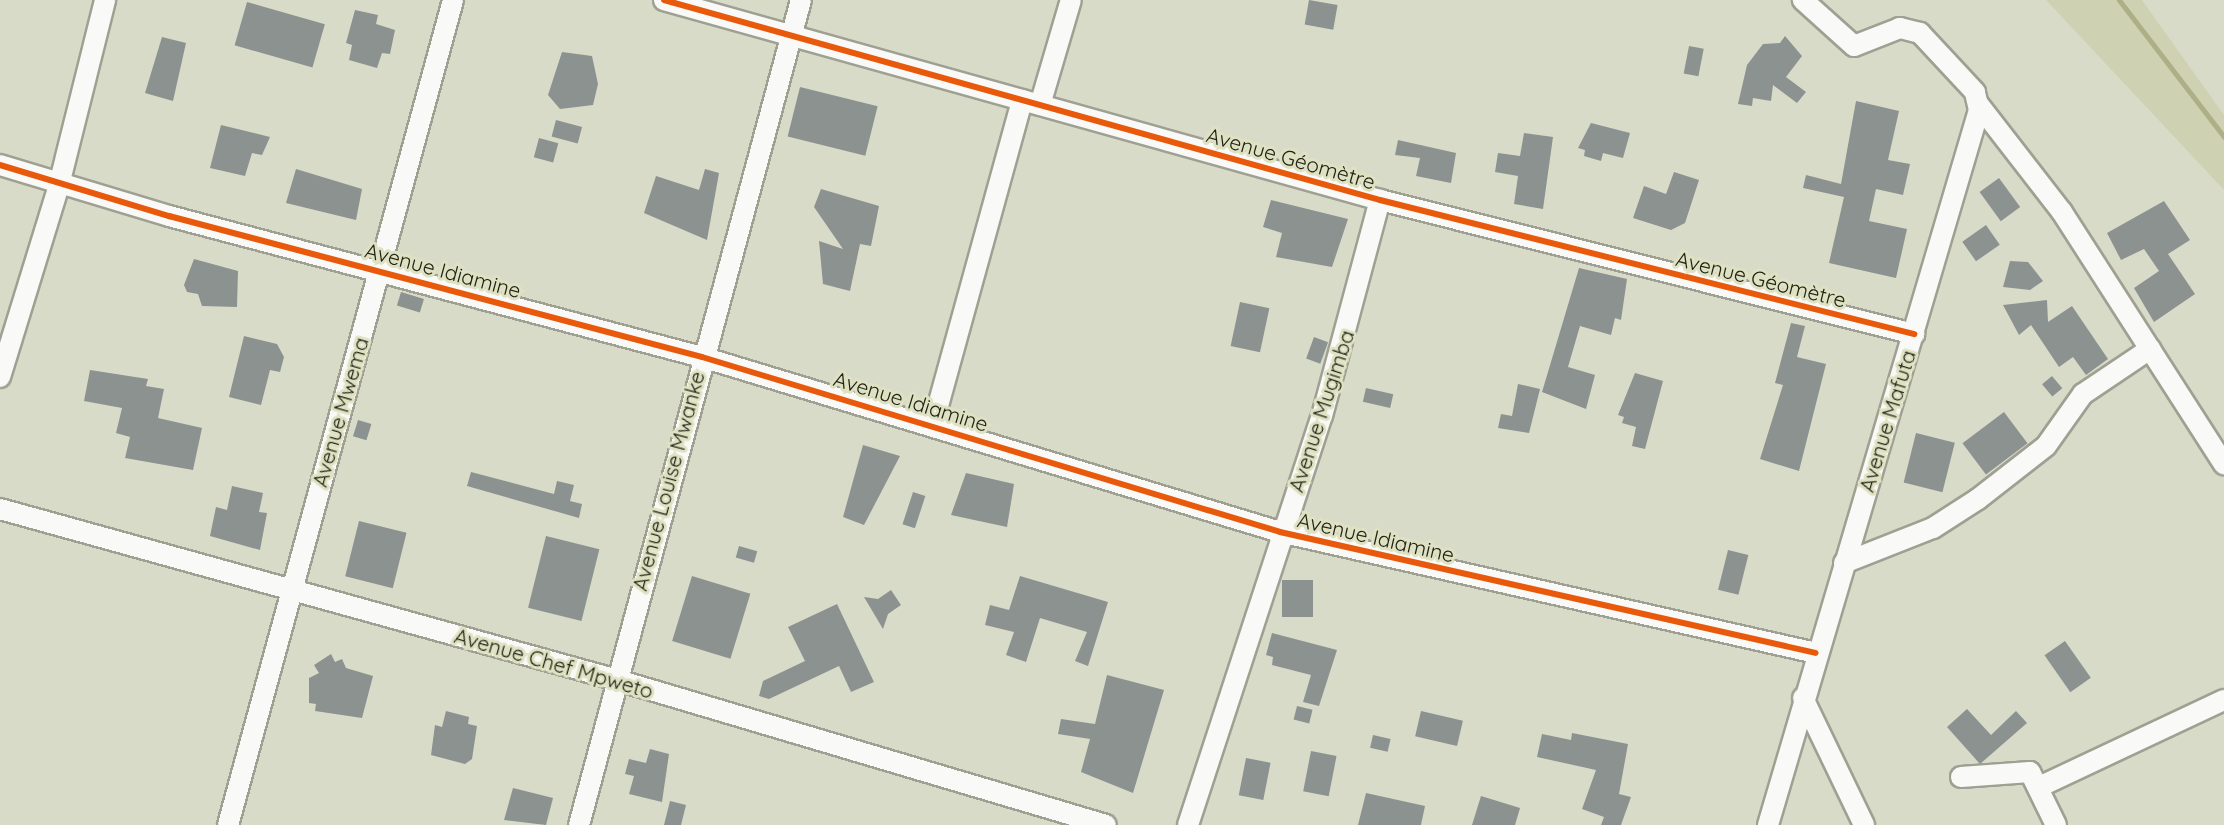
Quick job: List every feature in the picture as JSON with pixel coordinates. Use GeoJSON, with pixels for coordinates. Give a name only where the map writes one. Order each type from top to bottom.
{"type":"FeatureCollection","features":[{"type":"Feature","properties":{"kind":"street"},"geometry":{"type":"LineString","coordinates":[[0,377],[59,184],[105,0]]}},
{"type":"Feature","properties":{"kind":"street","name":"Avenue Mwema"},"geometry":{"type":"LineString","coordinates":[[228,825],[290,590],[453,0]]}},
{"type":"Feature","properties":{"kind":"street","name":"Avenue Géomètre"},"geometry":{"type":"LineString","coordinates":[[664,0],[1380,200],[1914,334]]}},
{"type":"Feature","properties":{"kind":"street","name":"Avenue Louise Mwanke"},"geometry":{"type":"LineString","coordinates":[[579,825],[614,679],[801,0]]}},
{"type":"Feature","properties":{"kind":"street"},"geometry":{"type":"LineString","coordinates":[[933,424],[1031,102],[1071,0]]}},
{"type":"Feature","properties":{"kind":"street"},"geometry":{"type":"LineString","coordinates":[[1803,0],[1854,46],[1900,28],[1920,33],[1975,92],[1979,105],[2062,212],[2224,464]]}},
{"type":"Feature","properties":{"kind":"street","name":"Avenue Mafuta"},"geometry":{"type":"LineString","coordinates":[[1768,825],[1816,653],[1914,334],[1979,105]]}},
{"type":"Feature","properties":{"kind":"street","name":"Avenue Idiamine"},"geometry":{"type":"LineString","coordinates":[[0,165],[59,184],[702,357],[933,424],[1280,532],[1816,653]]}},
{"type":"Feature","properties":{"kind":"street","name":"Avenue Mugimba"},"geometry":{"type":"LineString","coordinates":[[1188,825],[1280,532],[1351,321],[1380,200]]}},
{"type":"Feature","properties":{"kind":"street"},"geometry":{"type":"LineString","coordinates":[[1844,562],[1933,528],[1978,500],[2046,446],[2084,394],[2150,349]]}},
{"type":"Feature","properties":{"kind":"street","name":"Avenue Chef Mpweto"},"geometry":{"type":"LineString","coordinates":[[0,508],[614,679],[1106,825]]}},
{"type":"Feature","properties":{"kind":"street"},"geometry":{"type":"LineString","coordinates":[[1803,698],[1864,825]]}},
{"type":"Feature","properties":{"kind":"street"},"geometry":{"type":"LineString","coordinates":[[2041,786],[2224,700]]}},
{"type":"Feature","properties":{"kind":"street"},"geometry":{"type":"LineString","coordinates":[[1961,777],[2023,771],[2035,775],[2056,825]]}},
{"type":"Feature","properties":{"kind":"green space"},"geometry":{"type":"Polygon","coordinates":[[[2046,0],[2142,0],[2224,115],[2224,190],[2046,0]]]}},
{"type":"Feature","properties":{"kind":"building"},"geometry":{"type":"Polygon","coordinates":[[[1309,0],[1338,5],[1333,30],[1305,25],[1309,0]]]}},
{"type":"Feature","properties":{"kind":"building"},"geometry":{"type":"Polygon","coordinates":[[[247,2],[325,24],[312,68],[235,45],[247,2]]]}},
{"type":"Feature","properties":{"kind":"building"},"geometry":{"type":"Polygon","coordinates":[[[355,10],[378,15],[376,24],[395,30],[390,54],[382,53],[377,68],[349,60],[352,45],[346,43],[355,10]]]}},
{"type":"Feature","properties":{"kind":"building"},"geometry":{"type":"Polygon","coordinates":[[[1785,36],[1802,56],[1786,77],[1806,92],[1797,103],[1773,85],[1771,101],[1753,98],[1752,106],[1738,104],[1747,65],[1763,44],[1780,43],[1785,36]]]}},
{"type":"Feature","properties":{"kind":"building"},"geometry":{"type":"Polygon","coordinates":[[[162,37],[186,43],[173,101],[145,93],[162,37]]]}},
{"type":"Feature","properties":{"kind":"building"},"geometry":{"type":"Polygon","coordinates":[[[1689,46],[1704,49],[1698,76],[1684,73],[1689,46]]]}},
{"type":"Feature","properties":{"kind":"building"},"geometry":{"type":"Polygon","coordinates":[[[562,52],[592,56],[598,84],[593,105],[560,109],[548,95],[562,52]]]}},
{"type":"Feature","properties":{"kind":"building"},"geometry":{"type":"Polygon","coordinates":[[[800,87],[878,106],[865,156],[788,136],[800,87]]]}},
{"type":"Feature","properties":{"kind":"building"},"geometry":{"type":"Polygon","coordinates":[[[1856,101],[1899,111],[1888,160],[1910,164],[1903,195],[1876,189],[1869,221],[1907,229],[1896,278],[1829,263],[1844,197],[1803,188],[1806,175],[1841,184],[1856,101]]]}},
{"type":"Feature","properties":{"kind":"building"},"geometry":{"type":"Polygon","coordinates":[[[556,120],[582,127],[578,143],[552,136],[556,120]]]}},
{"type":"Feature","properties":{"kind":"building"},"geometry":{"type":"Polygon","coordinates":[[[1591,123],[1630,133],[1623,158],[1603,153],[1601,161],[1584,156],[1585,150],[1578,148],[1591,123]]]}},
{"type":"Feature","properties":{"kind":"building"},"geometry":{"type":"Polygon","coordinates":[[[221,125],[270,137],[262,155],[252,153],[245,176],[210,168],[221,125]]]}},
{"type":"Feature","properties":{"kind":"building"},"geometry":{"type":"Polygon","coordinates":[[[1524,133],[1553,137],[1543,209],[1514,204],[1518,176],[1495,172],[1498,153],[1520,156],[1524,133]]]}},
{"type":"Feature","properties":{"kind":"building"},"geometry":{"type":"Polygon","coordinates":[[[539,138],[558,143],[553,162],[534,157],[539,138]]]}},
{"type":"Feature","properties":{"kind":"building"},"geometry":{"type":"Polygon","coordinates":[[[1398,140],[1456,153],[1451,183],[1416,176],[1420,158],[1395,155],[1398,140]]]}},
{"type":"Feature","properties":{"kind":"building"},"geometry":{"type":"Polygon","coordinates":[[[296,169],[362,189],[356,220],[286,203],[296,169]]]}},
{"type":"Feature","properties":{"kind":"building"},"geometry":{"type":"Polygon","coordinates":[[[705,169],[719,173],[707,240],[644,213],[656,176],[699,190],[705,169]]]}},
{"type":"Feature","properties":{"kind":"building"},"geometry":{"type":"Polygon","coordinates":[[[1674,172],[1699,180],[1685,223],[1671,230],[1633,218],[1644,186],[1666,194],[1674,172]]]}},
{"type":"Feature","properties":{"kind":"building"},"geometry":{"type":"Polygon","coordinates":[[[1999,178],[2020,207],[2001,221],[1980,192],[1999,178]]]}},
{"type":"Feature","properties":{"kind":"building"},"geometry":{"type":"Polygon","coordinates":[[[821,189],[879,206],[871,246],[860,244],[850,291],[823,284],[819,241],[843,249],[814,207],[821,189]]]}},
{"type":"Feature","properties":{"kind":"building"},"geometry":{"type":"Polygon","coordinates":[[[1271,200],[1348,219],[1332,267],[1276,257],[1282,233],[1263,227],[1271,200]]]}},
{"type":"Feature","properties":{"kind":"building"},"geometry":{"type":"Polygon","coordinates":[[[2164,201],[2190,240],[2168,254],[2195,294],[2154,322],[2134,288],[2159,271],[2144,249],[2121,260],[2107,233],[2164,201]]]}},
{"type":"Feature","properties":{"kind":"building"},"geometry":{"type":"Polygon","coordinates":[[[1986,225],[2000,245],[1976,261],[1962,242],[1986,225]]]}},
{"type":"Feature","properties":{"kind":"building"},"geometry":{"type":"Polygon","coordinates":[[[194,259],[238,271],[237,307],[202,306],[198,294],[187,292],[184,285],[194,259]]]}},
{"type":"Feature","properties":{"kind":"building"},"geometry":{"type":"Polygon","coordinates":[[[2010,261],[2028,262],[2043,281],[2030,290],[2003,287],[2010,261]]]}},
{"type":"Feature","properties":{"kind":"building"},"geometry":{"type":"Polygon","coordinates":[[[1579,268],[1627,279],[1621,320],[1615,318],[1611,335],[1580,326],[1568,367],[1595,375],[1586,409],[1542,392],[1579,268]]]}},
{"type":"Feature","properties":{"kind":"building"},"geometry":{"type":"Polygon","coordinates":[[[401,292],[424,299],[420,312],[397,305],[401,292]]]}},
{"type":"Feature","properties":{"kind":"building"},"geometry":{"type":"Polygon","coordinates":[[[2047,300],[2048,322],[2072,306],[2108,359],[2086,375],[2073,357],[2059,367],[2031,325],[2019,335],[2003,305],[2047,300]]]}},
{"type":"Feature","properties":{"kind":"building"},"geometry":{"type":"Polygon","coordinates":[[[1240,302],[1269,308],[1260,352],[1231,346],[1240,302]]]}},
{"type":"Feature","properties":{"kind":"building"},"geometry":{"type":"Polygon","coordinates":[[[1791,323],[1805,326],[1797,357],[1826,364],[1799,471],[1760,459],[1783,385],[1775,383],[1791,323]]]}},
{"type":"Feature","properties":{"kind":"building"},"geometry":{"type":"Polygon","coordinates":[[[244,336],[277,344],[284,357],[280,372],[270,370],[261,405],[229,397],[244,336]]]}},
{"type":"Feature","properties":{"kind":"building"},"geometry":{"type":"Polygon","coordinates":[[[1314,337],[1328,342],[1320,364],[1306,359],[1314,337]]]}},
{"type":"Feature","properties":{"kind":"building"},"geometry":{"type":"Polygon","coordinates":[[[90,370],[148,379],[146,386],[164,389],[158,418],[202,428],[193,470],[125,458],[130,437],[116,433],[122,408],[84,401],[90,370]]]}},
{"type":"Feature","properties":{"kind":"building"},"geometry":{"type":"Polygon","coordinates":[[[1635,373],[1663,381],[1645,449],[1632,446],[1636,427],[1622,423],[1624,417],[1618,415],[1635,373]]]}},
{"type":"Feature","properties":{"kind":"building"},"geometry":{"type":"Polygon","coordinates":[[[2052,376],[2062,388],[2052,397],[2042,384],[2052,376]]]}},
{"type":"Feature","properties":{"kind":"building"},"geometry":{"type":"Polygon","coordinates":[[[1518,384],[1540,389],[1529,433],[1498,428],[1501,414],[1512,416],[1518,384]]]}},
{"type":"Feature","properties":{"kind":"building"},"geometry":{"type":"Polygon","coordinates":[[[1366,388],[1393,394],[1390,408],[1363,402],[1366,388]]]}},
{"type":"Feature","properties":{"kind":"building"},"geometry":{"type":"Polygon","coordinates":[[[2004,412],[2027,443],[1986,474],[1962,443],[2004,412]]]}},
{"type":"Feature","properties":{"kind":"building"},"geometry":{"type":"Polygon","coordinates":[[[358,420],[371,424],[366,440],[353,436],[358,420]]]}},
{"type":"Feature","properties":{"kind":"building"},"geometry":{"type":"Polygon","coordinates":[[[1916,433],[1955,443],[1942,492],[1904,482],[1916,433]]]}},
{"type":"Feature","properties":{"kind":"building"},"geometry":{"type":"Polygon","coordinates":[[[863,445],[900,456],[864,525],[843,517],[863,445]]]}},
{"type":"Feature","properties":{"kind":"building"},"geometry":{"type":"Polygon","coordinates":[[[471,472],[554,494],[557,481],[574,485],[570,501],[582,504],[579,518],[467,486],[471,472]]]}},
{"type":"Feature","properties":{"kind":"building"},"geometry":{"type":"Polygon","coordinates":[[[966,473],[1014,484],[1007,527],[951,515],[966,473]]]}},
{"type":"Feature","properties":{"kind":"building"},"geometry":{"type":"Polygon","coordinates":[[[232,486],[263,493],[259,512],[267,513],[260,550],[210,536],[216,507],[227,510],[232,486]]]}},
{"type":"Feature","properties":{"kind":"building"},"geometry":{"type":"Polygon","coordinates":[[[913,492],[925,496],[915,528],[902,524],[913,492]]]}},
{"type":"Feature","properties":{"kind":"building"},"geometry":{"type":"Polygon","coordinates":[[[359,521],[407,533],[393,588],[345,576],[359,521]]]}},
{"type":"Feature","properties":{"kind":"building"},"geometry":{"type":"Polygon","coordinates":[[[546,536],[599,549],[581,621],[528,608],[546,536]]]}},
{"type":"Feature","properties":{"kind":"building"},"geometry":{"type":"Polygon","coordinates":[[[739,546],[757,551],[754,563],[736,558],[739,546]]]}},
{"type":"Feature","properties":{"kind":"building"},"geometry":{"type":"Polygon","coordinates":[[[1728,550],[1748,555],[1738,595],[1718,590],[1728,550]]]}},
{"type":"Feature","properties":{"kind":"building"},"geometry":{"type":"Polygon","coordinates":[[[692,576],[750,594],[730,659],[672,641],[692,576]]]}},
{"type":"Feature","properties":{"kind":"building"},"geometry":{"type":"Polygon","coordinates":[[[1020,576],[1108,602],[1088,666],[1075,661],[1087,632],[1040,618],[1026,662],[1006,655],[1014,632],[985,625],[990,605],[1009,610],[1020,576]]]}},
{"type":"Feature","properties":{"kind":"building"},"geometry":{"type":"Polygon","coordinates":[[[1282,580],[1313,580],[1313,617],[1282,617],[1282,580]]]}},
{"type":"Feature","properties":{"kind":"building"},"geometry":{"type":"Polygon","coordinates":[[[891,590],[901,605],[888,614],[883,629],[864,597],[878,599],[891,590]]]}},
{"type":"Feature","properties":{"kind":"building"},"geometry":{"type":"Polygon","coordinates":[[[837,604],[874,682],[851,692],[839,666],[769,699],[759,696],[763,681],[805,661],[788,627],[837,604]]]}},
{"type":"Feature","properties":{"kind":"building"},"geometry":{"type":"Polygon","coordinates":[[[1272,633],[1337,650],[1319,706],[1303,702],[1311,675],[1272,665],[1273,657],[1266,655],[1272,633]]]}},
{"type":"Feature","properties":{"kind":"building"},"geometry":{"type":"Polygon","coordinates":[[[2065,641],[2091,678],[2070,692],[2045,655],[2065,641]]]}},
{"type":"Feature","properties":{"kind":"building"},"geometry":{"type":"Polygon","coordinates":[[[331,654],[335,662],[342,659],[346,668],[373,676],[362,718],[315,711],[316,704],[309,703],[309,678],[319,673],[314,665],[331,654]]]}},
{"type":"Feature","properties":{"kind":"building"},"geometry":{"type":"Polygon","coordinates":[[[1107,675],[1164,690],[1133,793],[1081,772],[1090,739],[1058,734],[1061,719],[1095,724],[1107,675]]]}},
{"type":"Feature","properties":{"kind":"building"},"geometry":{"type":"Polygon","coordinates":[[[1297,706],[1313,710],[1309,723],[1294,720],[1297,706]]]}},
{"type":"Feature","properties":{"kind":"building"},"geometry":{"type":"Polygon","coordinates":[[[1967,709],[1991,735],[2016,711],[2027,723],[1980,764],[1947,727],[1967,709]]]}},
{"type":"Feature","properties":{"kind":"building"},"geometry":{"type":"Polygon","coordinates":[[[446,711],[469,717],[468,724],[477,726],[472,759],[465,764],[431,755],[435,725],[442,727],[446,711]]]}},
{"type":"Feature","properties":{"kind":"building"},"geometry":{"type":"Polygon","coordinates":[[[1421,711],[1463,721],[1457,746],[1415,736],[1421,711]]]}},
{"type":"Feature","properties":{"kind":"building"},"geometry":{"type":"Polygon","coordinates":[[[1572,733],[1628,744],[1619,794],[1631,797],[1621,825],[1601,825],[1604,817],[1582,809],[1596,770],[1537,757],[1542,734],[1571,740],[1572,733]]]}},
{"type":"Feature","properties":{"kind":"building"},"geometry":{"type":"Polygon","coordinates":[[[1373,735],[1391,739],[1388,752],[1370,748],[1373,735]]]}},
{"type":"Feature","properties":{"kind":"building"},"geometry":{"type":"Polygon","coordinates":[[[650,749],[669,754],[662,802],[629,794],[634,776],[625,774],[629,759],[646,763],[650,749]]]}},
{"type":"Feature","properties":{"kind":"building"},"geometry":{"type":"Polygon","coordinates":[[[1311,751],[1337,756],[1329,796],[1303,791],[1311,751]]]}},
{"type":"Feature","properties":{"kind":"building"},"geometry":{"type":"Polygon","coordinates":[[[1246,758],[1271,763],[1263,800],[1239,795],[1246,758]]]}},
{"type":"Feature","properties":{"kind":"building"},"geometry":{"type":"Polygon","coordinates":[[[513,788],[553,798],[546,825],[504,820],[513,788]]]}},
{"type":"Feature","properties":{"kind":"building"},"geometry":{"type":"Polygon","coordinates":[[[1366,793],[1425,806],[1421,825],[1358,825],[1366,793]]]}},
{"type":"Feature","properties":{"kind":"building"},"geometry":{"type":"Polygon","coordinates":[[[1481,796],[1520,808],[1515,825],[1472,825],[1481,796]]]}},
{"type":"Feature","properties":{"kind":"building"},"geometry":{"type":"Polygon","coordinates":[[[670,801],[686,805],[681,825],[664,825],[670,801]]]}},
{"type":"Feature","properties":{"kind":"waterway"},"geometry":{"type":"LineString","coordinates":[[2119,0],[2224,137]]}},
{"type":"Feature","properties":{"kind":"cycle path"},"geometry":{"type":"LineString","coordinates":[[664,0],[1380,200],[1914,334]]}},
{"type":"Feature","properties":{"kind":"cycle path"},"geometry":{"type":"LineString","coordinates":[[0,165],[169,216],[702,357],[1280,532],[1816,653]]}}]}
